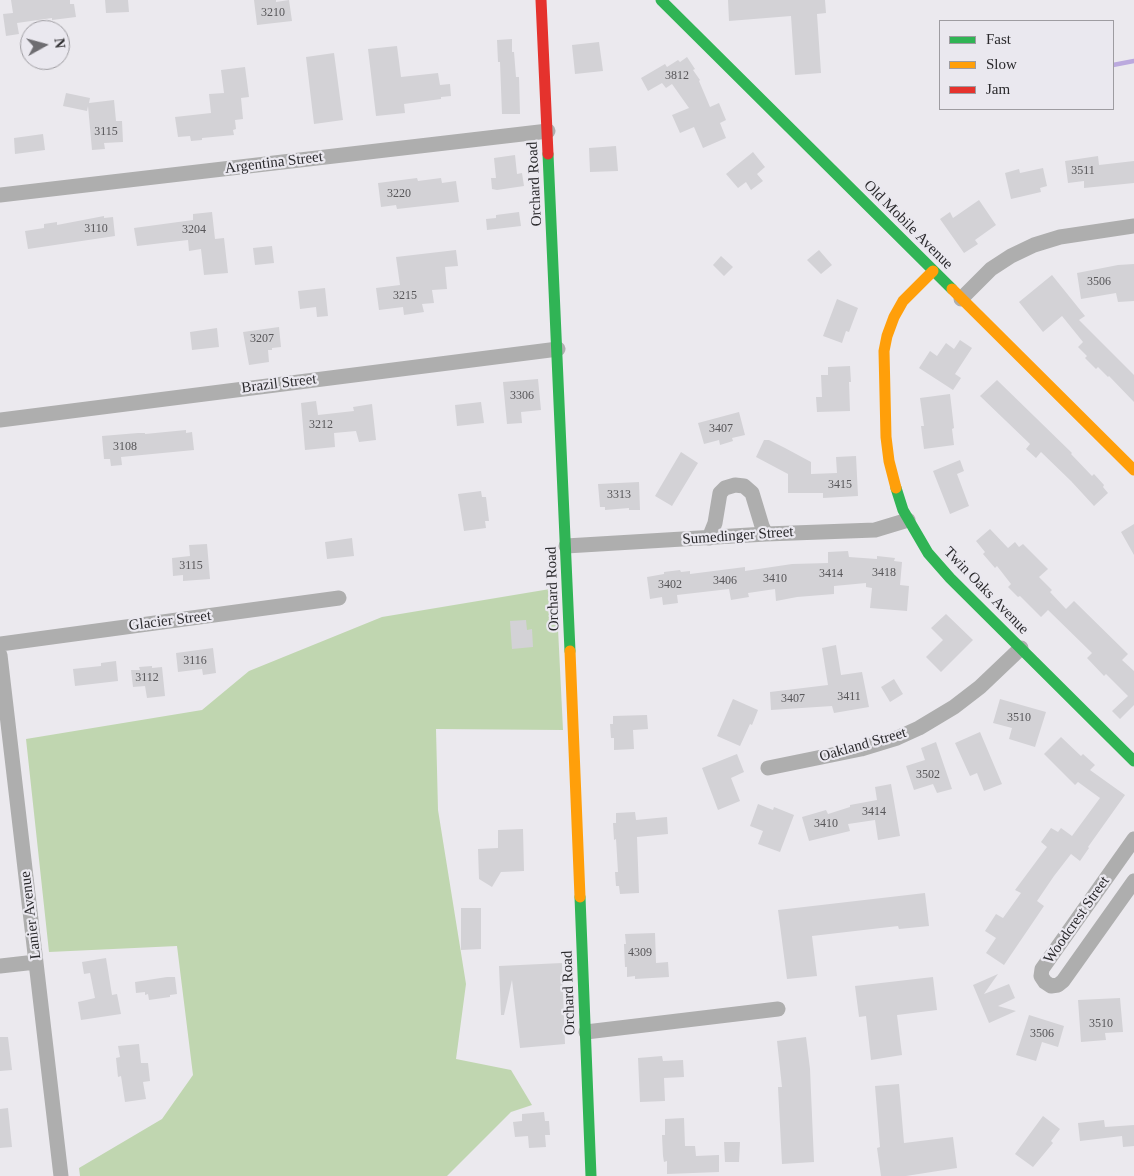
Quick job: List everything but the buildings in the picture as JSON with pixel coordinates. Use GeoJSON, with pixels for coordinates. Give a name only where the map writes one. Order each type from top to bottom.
{"type":"FeatureCollection","features":[{"type":"Feature","properties":{"kind":"street","name":"Orchard Road"},"geometry":{"type":"LineString","coordinates":[[541,0],[558,349],[591,1176]]}},
{"type":"Feature","properties":{"kind":"street","name":"Old Mobile Avenue"},"geometry":{"type":"LineString","coordinates":[[661,0],[1134,470]]}},
{"type":"Feature","properties":{"kind":"street","name":"Argentina Street"},"geometry":{"type":"LineString","coordinates":[[0,195],[548,131]]}},
{"type":"Feature","properties":{"kind":"street"},"geometry":{"type":"LineString","coordinates":[[961,299],[991,269],[1034,245],[1060,237],[1134,226]]}},
{"type":"Feature","properties":{"kind":"street","name":"Twin Oaks Avenue"},"geometry":{"type":"LineString","coordinates":[[933,271],[903,302],[894,317],[884,351],[886,437],[889,461],[895,486],[908,520],[928,553],[950,578],[1134,761]]}},
{"type":"Feature","properties":{"kind":"street","name":"Brazil Street"},"geometry":{"type":"LineString","coordinates":[[0,420],[558,349]]}},
{"type":"Feature","properties":{"kind":"street"},"geometry":{"type":"LineString","coordinates":[[709,538],[715,523],[720,493],[729,486],[736,485],[744,486],[752,493],[766,534]]}},
{"type":"Feature","properties":{"kind":"street","name":"Sumedinger Street"},"geometry":{"type":"LineString","coordinates":[[566,546],[766,534],[875,530],[908,520]]}},
{"type":"Feature","properties":{"kind":"street","name":"Glacier Street"},"geometry":{"type":"LineString","coordinates":[[0,644],[339,598]]}},
{"type":"Feature","properties":{"kind":"street","name":"Oakland Street"},"geometry":{"type":"LineString","coordinates":[[768,768],[861,749],[897,738],[919,728],[954,707],[980,687],[1021,648]]}},
{"type":"Feature","properties":{"kind":"street","name":"Lanier Avenue"},"geometry":{"type":"LineString","coordinates":[[0,655],[61,1176]]}},
{"type":"Feature","properties":{"kind":"street","name":"Woodcrest Street"},"geometry":{"type":"LineString","coordinates":[[1134,839],[1042,969],[1041,976],[1045,982],[1051,986],[1058,985],[1063,981],[1134,881]]}},
{"type":"Feature","properties":{"kind":"street"},"geometry":{"type":"LineString","coordinates":[[0,966],[36,962]]}},
{"type":"Feature","properties":{"kind":"street"},"geometry":{"type":"LineString","coordinates":[[586,1032],[778,1009]]}},
{"type":"Feature","properties":{"kind":"green space"},"geometry":{"type":"Polygon","coordinates":[[[556,588],[563,730],[436,729],[438,810],[466,984],[456,1059],[511,1070],[532,1105],[511,1112],[447,1176],[80,1176],[79,1168],[162,1119],[193,1075],[177,946],[49,952],[26,739],[202,710],[249,671],[382,617],[556,588]]]}},
{"type":"Feature","properties":{"kind":"waterway"},"geometry":{"type":"LineString","coordinates":[[1114,65],[1134,61]]}},
{"type":"Feature","properties":{"kind":"traffic: fast"},"geometry":{"type":"LineString","coordinates":[[661,0],[952,289]]}},
{"type":"Feature","properties":{"kind":"traffic: fast"},"geometry":{"type":"LineString","coordinates":[[548,154],[570,651]]}},
{"type":"Feature","properties":{"kind":"traffic: fast"},"geometry":{"type":"LineString","coordinates":[[896,488],[903,510],[928,553],[950,578],[1134,761]]}},
{"type":"Feature","properties":{"kind":"traffic: fast"},"geometry":{"type":"LineString","coordinates":[[580,897],[591,1176]]}},
{"type":"Feature","properties":{"kind":"traffic: slow"},"geometry":{"type":"LineString","coordinates":[[896,488],[889,461],[886,437],[884,351],[894,317],[903,301],[933,271]]}},
{"type":"Feature","properties":{"kind":"traffic: slow"},"geometry":{"type":"LineString","coordinates":[[952,289],[1134,470]]}},
{"type":"Feature","properties":{"kind":"traffic: slow"},"geometry":{"type":"LineString","coordinates":[[570,651],[580,897]]}},
{"type":"Feature","properties":{"kind":"traffic: jam"},"geometry":{"type":"LineString","coordinates":[[541,0],[548,154]]}}]}
